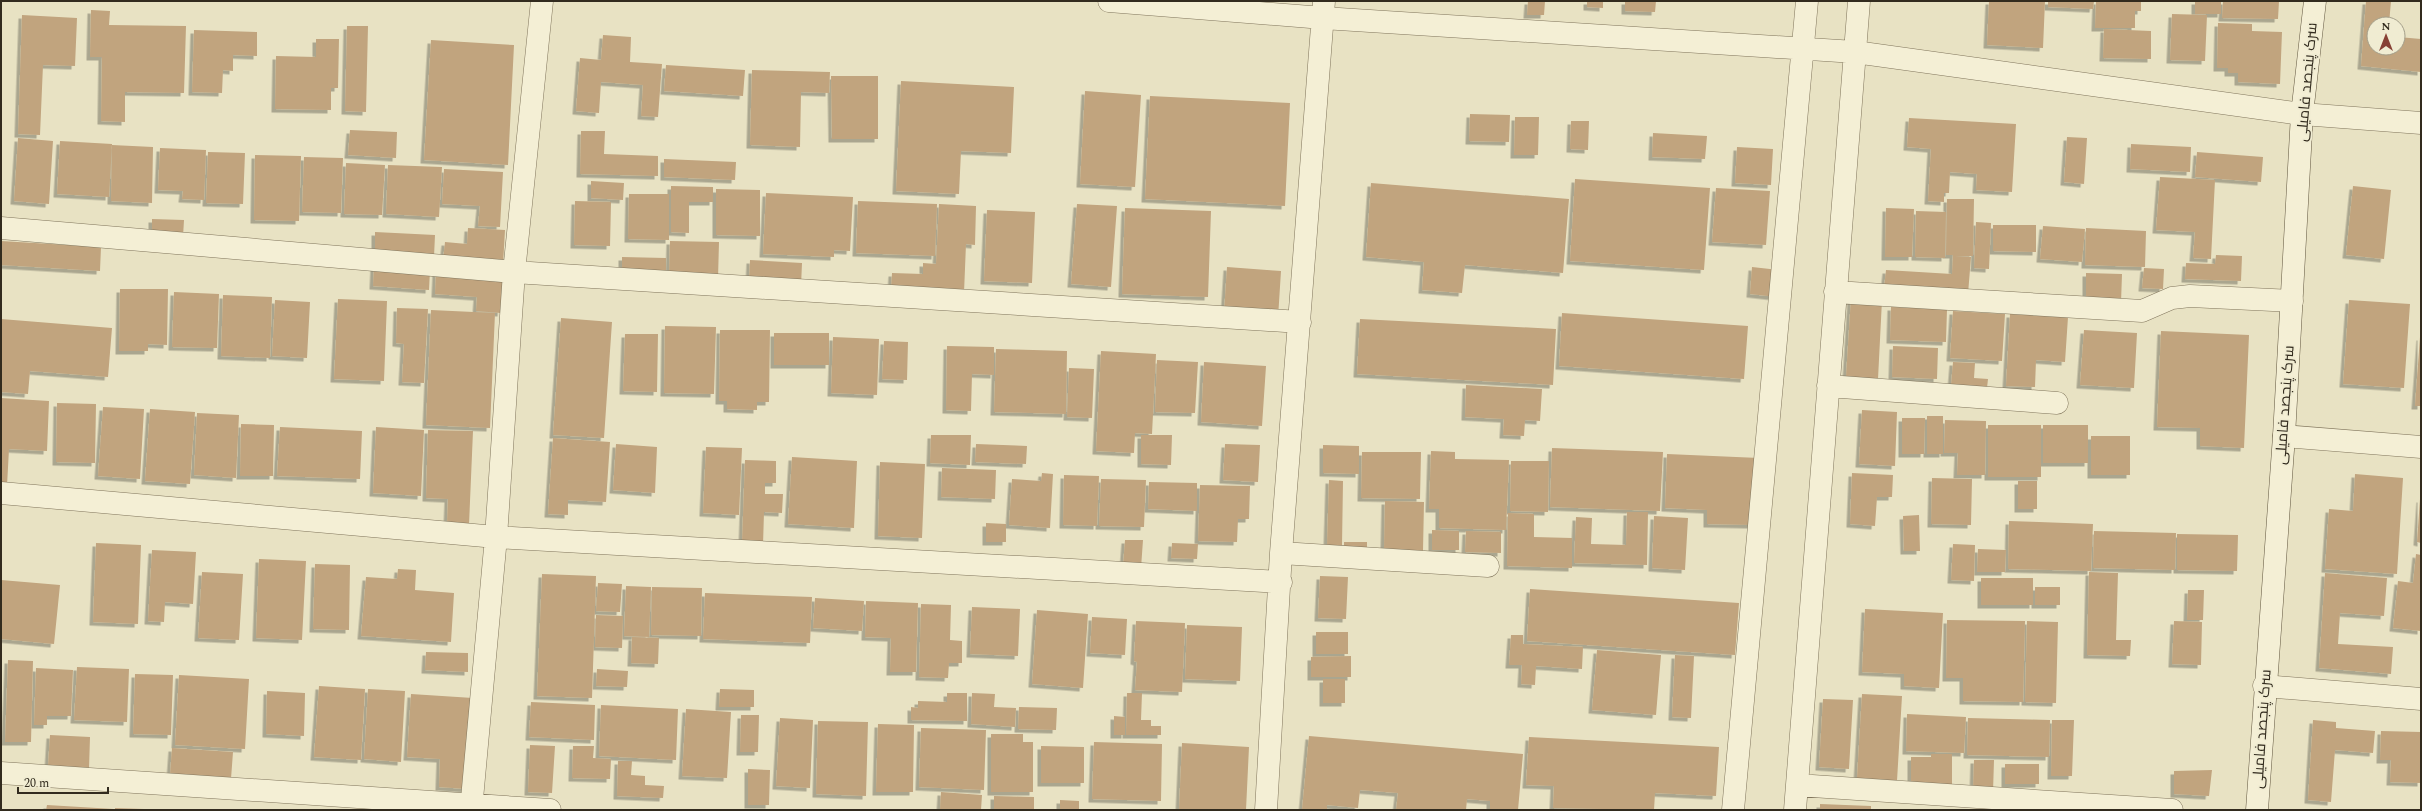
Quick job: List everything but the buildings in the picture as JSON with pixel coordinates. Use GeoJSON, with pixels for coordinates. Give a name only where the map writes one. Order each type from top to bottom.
{"type":"FeatureCollection","features":[{"type":"Feature","properties":{"kind":"street"},"geometry":{"type":"LineString","coordinates":[[471,807],[496,537],[514,272],[542,1]]}},
{"type":"Feature","properties":{"kind":"street"},"geometry":{"type":"LineString","coordinates":[[1109,1],[1324,10],[1855,52],[2302,114],[2421,123]]}},
{"type":"Feature","properties":{"kind":"street"},"geometry":{"type":"LineString","coordinates":[[1733,810],[1807,1]]}},
{"type":"Feature","properties":{"kind":"street"},"geometry":{"type":"LineString","coordinates":[[1795,810],[1859,1]]}},
{"type":"Feature","properties":{"kind":"street","name":"سرک پنجصد فامیلی"},"geometry":{"type":"LineString","coordinates":[[2257,810],[2264,686],[2284,436],[2302,114],[2315,1]]}},
{"type":"Feature","properties":{"kind":"street"},"geometry":{"type":"LineString","coordinates":[[1266,810],[1280,582],[1280,553],[1300,322],[1324,10]]}},
{"type":"Feature","properties":{"kind":"street"},"geometry":{"type":"LineString","coordinates":[[1,228],[514,272],[1300,322]]}},
{"type":"Feature","properties":{"kind":"street"},"geometry":{"type":"LineString","coordinates":[[1835,292],[2142,311],[2172,298],[2190,296],[2292,301]]}},
{"type":"Feature","properties":{"kind":"street"},"geometry":{"type":"LineString","coordinates":[[1828,386],[2057,403]]}},
{"type":"Feature","properties":{"kind":"street"},"geometry":{"type":"LineString","coordinates":[[2284,436],[2421,447]]}},
{"type":"Feature","properties":{"kind":"street"},"geometry":{"type":"LineString","coordinates":[[1,492],[496,537],[1280,582]]}},
{"type":"Feature","properties":{"kind":"street"},"geometry":{"type":"LineString","coordinates":[[1280,553],[1488,566]]}},
{"type":"Feature","properties":{"kind":"street"},"geometry":{"type":"LineString","coordinates":[[2264,686],[2421,699]]}},
{"type":"Feature","properties":{"kind":"street"},"geometry":{"type":"LineString","coordinates":[[1,773],[471,807],[550,810]]}},
{"type":"Feature","properties":{"kind":"street"},"geometry":{"type":"LineString","coordinates":[[1797,785],[2172,810]]}}]}
